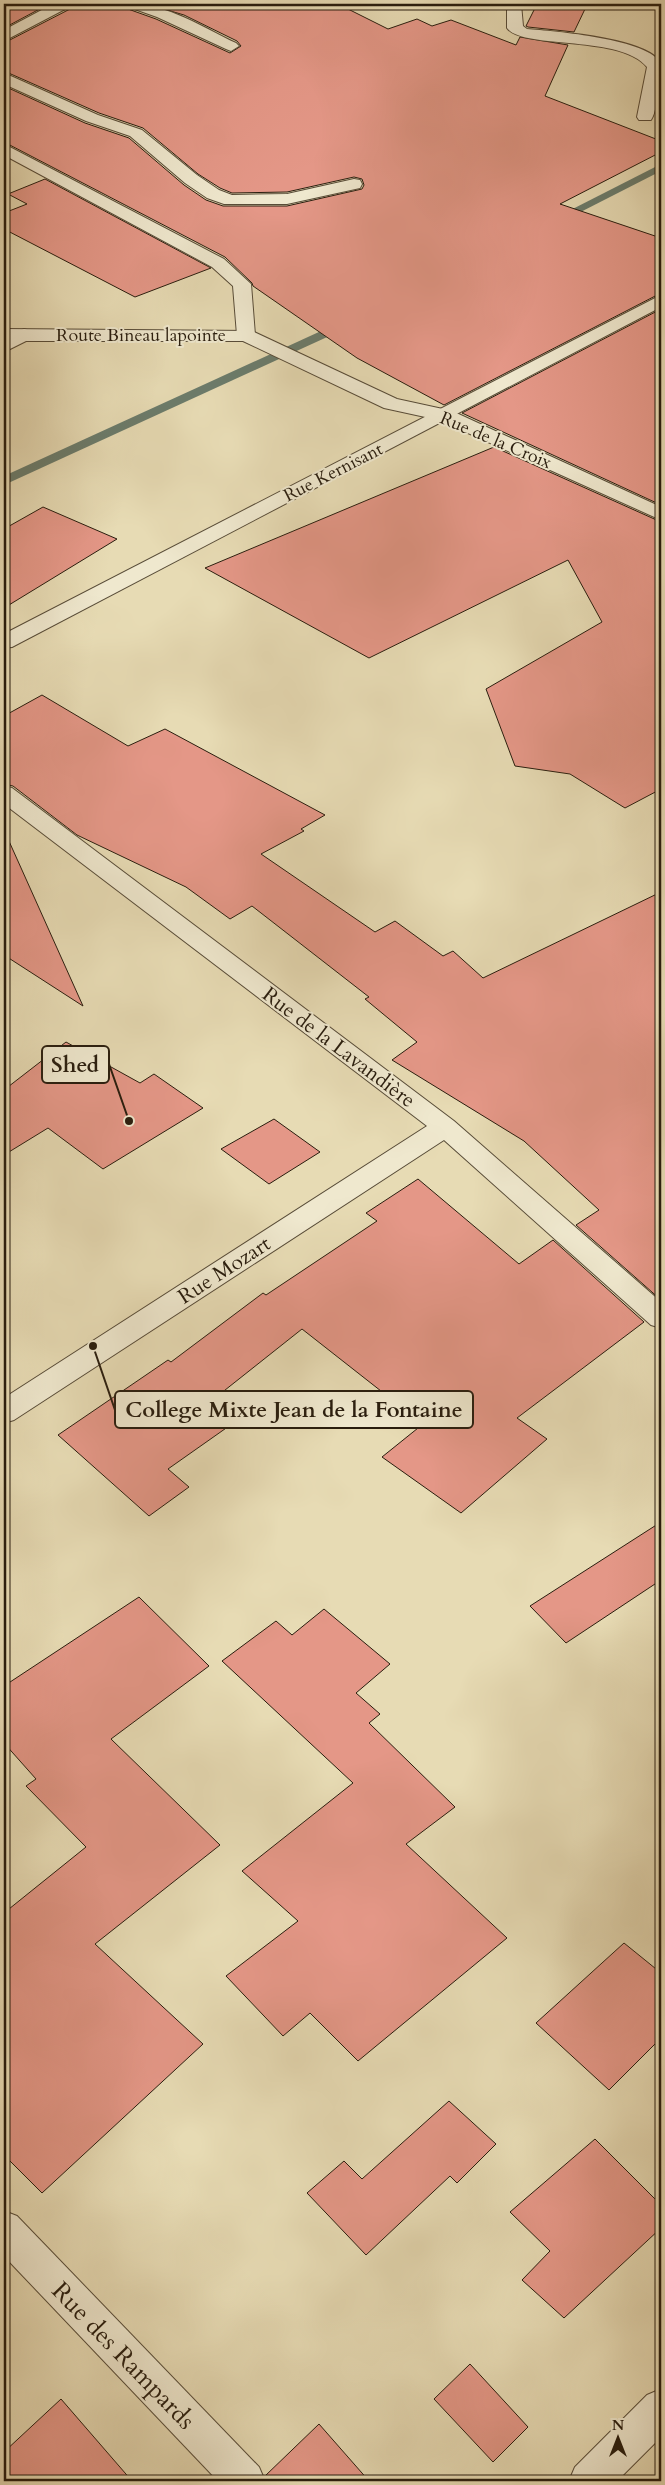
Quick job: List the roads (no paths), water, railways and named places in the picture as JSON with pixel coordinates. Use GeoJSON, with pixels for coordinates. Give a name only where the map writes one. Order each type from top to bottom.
{"type":"FeatureCollection","features":[{"type":"Feature","properties":{"kind":"street"},"geometry":{"type":"LineString","coordinates":[[4,36],[64,4]]}},
{"type":"Feature","properties":{"kind":"street"},"geometry":{"type":"LineString","coordinates":[[134,4],[162,14],[231,46]]}},
{"type":"Feature","properties":{"kind":"street"},"geometry":{"type":"LineString","coordinates":[[514,4],[515,28],[524,33],[581,39],[639,53],[654,62],[655,67],[645,117]]}},
{"type":"Feature","properties":{"kind":"street"},"geometry":{"type":"LineString","coordinates":[[4,78],[92,118],[136,133],[191,179],[213,194],[230,200],[287,199],[354,184]]}},
{"type":"Feature","properties":{"kind":"street"},"geometry":{"type":"LineString","coordinates":[[4,150],[218,263],[242,284],[246,335]]}},
{"type":"Feature","properties":{"kind":"street","name":"Rue Kernisant"},"geometry":{"type":"LineString","coordinates":[[4,642],[445,415],[661,300]]}},
{"type":"Feature","properties":{"kind":"street","name":"Route Bineau lapointe"},"geometry":{"type":"LineString","coordinates":[[4,335],[246,335],[274,349]]}},
{"type":"Feature","properties":{"kind":"street"},"geometry":{"type":"LineString","coordinates":[[4,347],[24,335]]}},
{"type":"Feature","properties":{"kind":"street","name":"Rue de la Croix"},"geometry":{"type":"LineString","coordinates":[[274,349],[391,404],[445,415],[661,514]]}},
{"type":"Feature","properties":{"kind":"street","name":"Rue de la Lavandière"},"geometry":{"type":"LineString","coordinates":[[4,793],[445,1127],[661,1318]]}},
{"type":"Feature","properties":{"kind":"street","name":"Rue Mozart"},"geometry":{"type":"LineString","coordinates":[[4,1412],[445,1127]]}},
{"type":"Feature","properties":{"kind":"street","name":"Rue des Rampards"},"geometry":{"type":"LineString","coordinates":[[4,2229],[245,2481]]}},
{"type":"Feature","properties":{"kind":"street"},"geometry":{"type":"LineString","coordinates":[[589,2481],[661,2409]]}},
{"type":"Feature","properties":{"kind":"waterway"},"geometry":{"type":"LineString","coordinates":[[557,220],[661,167]]}},
{"type":"Feature","properties":{"kind":"waterway"},"geometry":{"type":"LineString","coordinates":[[4,481],[345,324]]}},
{"type":"Feature","properties":{"kind":"place","name":"Shed"},"geometry":{"type":"Point","coordinates":[129,1121]}},
{"type":"Feature","properties":{"kind":"place","name":"College Mixte Jean de la Fontaine"},"geometry":{"type":"Point","coordinates":[93,1346]}}]}
